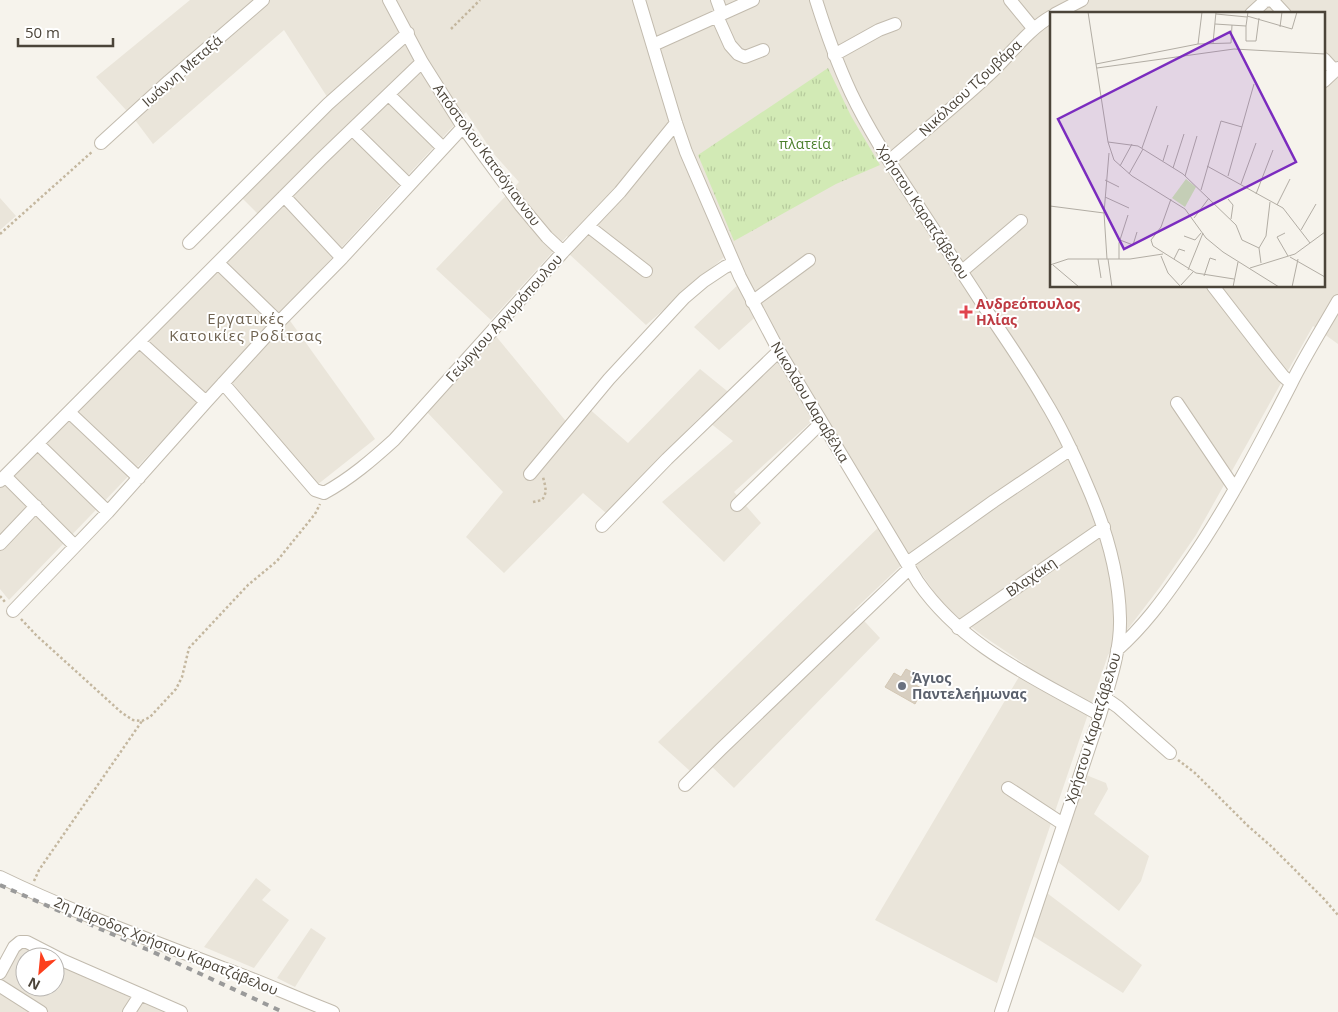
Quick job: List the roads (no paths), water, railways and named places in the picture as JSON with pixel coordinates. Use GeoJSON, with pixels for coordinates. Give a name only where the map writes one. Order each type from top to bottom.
{"type":"FeatureCollection","features":[{"type":"Feature","properties":{"kind":"street","name":"Ιωάννη Μεταξά"},"geometry":{"type":"LineString","coordinates":[[102,143],[169,81],[263,0]]}},
{"type":"Feature","properties":{"kind":"street","name":"Απόστολου Κατσόγιαννου"},"geometry":{"type":"LineString","coordinates":[[389,0],[422,62],[463,126],[521,206],[547,237],[563,252]]}},
{"type":"Feature","properties":{"kind":"street","name":"Νικολάου Δαραβέλια"},"geometry":{"type":"LineString","coordinates":[[639,0],[686,152],[752,302],[779,351],[908,565],[930,599],[958,628],[974,641],[1004,661],[1100,715]]}},
{"type":"Feature","properties":{"kind":"street"},"geometry":{"type":"LineString","coordinates":[[716,0],[730,45],[738,54],[745,57],[763,50]]}},
{"type":"Feature","properties":{"kind":"street"},"geometry":{"type":"LineString","coordinates":[[653,45],[753,0]]}},
{"type":"Feature","properties":{"kind":"street","name":"Χρήστου Καρατζάβελου"},"geometry":{"type":"LineString","coordinates":[[816,0],[834,55],[852,96],[889,160],[1046,402],[1071,449],[1104,527],[1112,556],[1121,619],[1118,650],[1113,672],[1001,1012]]}},
{"type":"Feature","properties":{"kind":"street"},"geometry":{"type":"LineString","coordinates":[[1010,0],[1034,28]]}},
{"type":"Feature","properties":{"kind":"street"},"geometry":{"type":"LineString","coordinates":[[1253,12],[1265,1],[1272,0],[1282,12]]}},
{"type":"Feature","properties":{"kind":"street"},"geometry":{"type":"LineString","coordinates":[[1060,12],[1077,6]]}},
{"type":"Feature","properties":{"kind":"street","name":"Νικόλαου Τζουβάρα"},"geometry":{"type":"LineString","coordinates":[[889,160],[955,105],[1034,28],[1050,17]]}},
{"type":"Feature","properties":{"kind":"street"},"geometry":{"type":"LineString","coordinates":[[834,55],[879,30],[895,24]]}},
{"type":"Feature","properties":{"kind":"street"},"geometry":{"type":"LineString","coordinates":[[188,243],[328,104],[408,33]]}},
{"type":"Feature","properties":{"kind":"street"},"geometry":{"type":"LineString","coordinates":[[1326,61],[1336,69],[1326,79]]}},
{"type":"Feature","properties":{"kind":"street"},"geometry":{"type":"LineString","coordinates":[[76,546],[36,506],[2,478],[284,196],[422,62]]}},
{"type":"Feature","properties":{"kind":"street"},"geometry":{"type":"LineString","coordinates":[[389,95],[443,148]]}},
{"type":"Feature","properties":{"kind":"street","name":"Γεώργιου Αργυρόπουλου"},"geometry":{"type":"LineString","coordinates":[[223,383],[320,491],[336,487],[394,440],[563,252],[620,192],[676,123]]}},
{"type":"Feature","properties":{"kind":"street"},"geometry":{"type":"LineString","coordinates":[[13,611],[108,512],[279,322],[342,258],[463,126]]}},
{"type":"Feature","properties":{"kind":"street"},"geometry":{"type":"LineString","coordinates":[[353,130],[409,185]]}},
{"type":"Feature","properties":{"kind":"street"},"geometry":{"type":"LineString","coordinates":[[284,196],[342,258]]}},
{"type":"Feature","properties":{"kind":"street"},"geometry":{"type":"LineString","coordinates":[[961,272],[1021,221]]}},
{"type":"Feature","properties":{"kind":"street"},"geometry":{"type":"LineString","coordinates":[[588,226],[646,271]]}},
{"type":"Feature","properties":{"kind":"street"},"geometry":{"type":"LineString","coordinates":[[752,302],[809,260]]}},
{"type":"Feature","properties":{"kind":"street"},"geometry":{"type":"LineString","coordinates":[[218,263],[279,322]]}},
{"type":"Feature","properties":{"kind":"street"},"geometry":{"type":"LineString","coordinates":[[534,470],[609,379],[684,298],[725,267],[734,263]]}},
{"type":"Feature","properties":{"kind":"street"},"geometry":{"type":"LineString","coordinates":[[1215,288],[1270,361],[1291,383]]}},
{"type":"Feature","properties":{"kind":"street"},"geometry":{"type":"LineString","coordinates":[[1118,650],[1133,637],[1196,552],[1249,465],[1291,383],[1338,301]]}},
{"type":"Feature","properties":{"kind":"street"},"geometry":{"type":"LineString","coordinates":[[140,342],[206,402]]}},
{"type":"Feature","properties":{"kind":"street"},"geometry":{"type":"LineString","coordinates":[[602,526],[779,351]]}},
{"type":"Feature","properties":{"kind":"street"},"geometry":{"type":"LineString","coordinates":[[1177,403],[1235,489]]}},
{"type":"Feature","properties":{"kind":"street"},"geometry":{"type":"LineString","coordinates":[[69,412],[139,478]]}},
{"type":"Feature","properties":{"kind":"street"},"geometry":{"type":"LineString","coordinates":[[737,505],[822,423]]}},
{"type":"Feature","properties":{"kind":"street"},"geometry":{"type":"LineString","coordinates":[[38,444],[108,512]]}},
{"type":"Feature","properties":{"kind":"street"},"geometry":{"type":"LineString","coordinates":[[686,785],[908,565],[1071,449]]}},
{"type":"Feature","properties":{"kind":"street"},"geometry":{"type":"LineString","coordinates":[[0,544],[36,506]]}},
{"type":"Feature","properties":{"kind":"street","name":"Βλαχάκη"},"geometry":{"type":"LineString","coordinates":[[958,628],[1104,527]]}},
{"type":"Feature","properties":{"kind":"street"},"geometry":{"type":"LineString","coordinates":[[1105,698],[1118,707],[1170,753]]}},
{"type":"Feature","properties":{"kind":"street"},"geometry":{"type":"LineString","coordinates":[[1008,788],[1063,824]]}},
{"type":"Feature","properties":{"kind":"street","name":"2η Πάροδος Χρήστου Καρατζάβελου"},"geometry":{"type":"LineString","coordinates":[[0,877],[123,930],[225,968],[333,1012]]}},
{"type":"Feature","properties":{"kind":"street"},"geometry":{"type":"LineString","coordinates":[[0,973],[14,947],[20,942],[27,942],[64,962],[181,1012]]}},
{"type":"Feature","properties":{"kind":"street"},"geometry":{"type":"LineString","coordinates":[[0,986],[42,1012]]}},
{"type":"Feature","properties":{"kind":"street"},"geometry":{"type":"LineString","coordinates":[[129,1012],[140,995]]}},
{"type":"Feature","properties":{"kind":"railway"},"geometry":{"type":"LineString","coordinates":[[0,885],[153,952],[283,1012]]}},
{"type":"Feature","properties":{"kind":"place","name":"Ανδρεόπουλος Ηλίας"},"geometry":{"type":"Point","coordinates":[966,312]}},
{"type":"Feature","properties":{"kind":"place","name":"Άγιος Παντελεήμωνας"},"geometry":{"type":"Point","coordinates":[902,686]}},
{"type":"Feature","properties":{"kind":"district","name":"Εργατικές Κατοικίες Ροδίτσας"},"geometry":{"type":"Point","coordinates":[246,328]}},
{"type":"Feature","properties":{"kind":"park label","name":"πλατεία"},"geometry":{"type":"Point","coordinates":[805,144]}}]}
